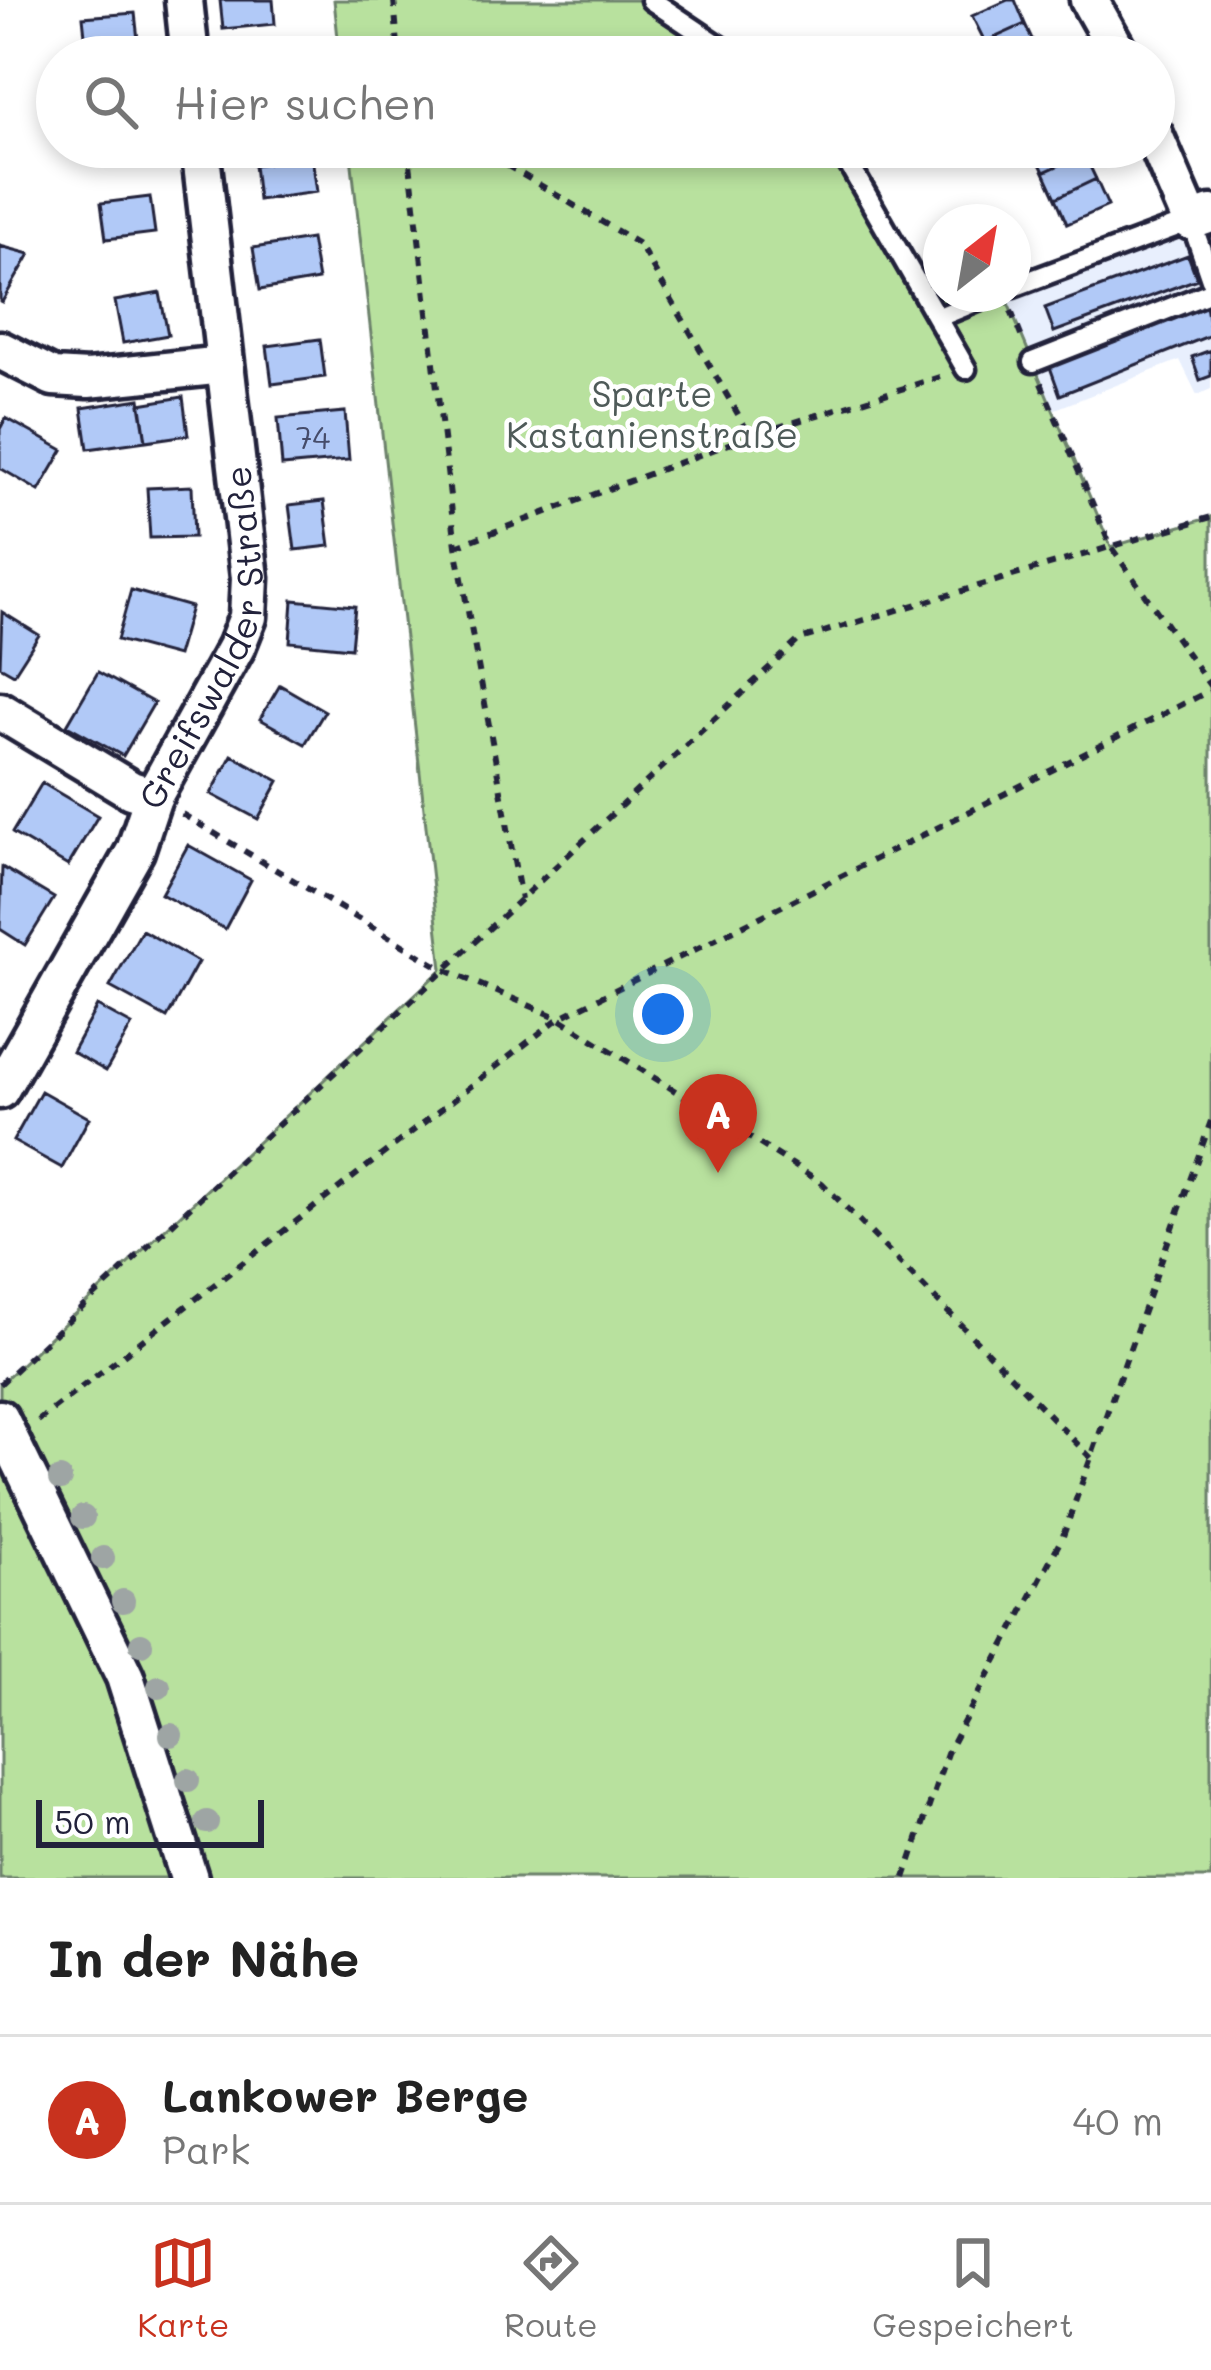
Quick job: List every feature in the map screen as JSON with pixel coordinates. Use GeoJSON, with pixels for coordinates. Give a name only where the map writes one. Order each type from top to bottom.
{"type":"FeatureCollection","features":[{"type":"Feature","properties":{"kind":"street"},"geometry":{"type":"LineString","coordinates":[[184,0],[188,36]]}},
{"type":"Feature","properties":{"kind":"street"},"geometry":{"type":"LineString","coordinates":[[1089,0],[1109,36]]}},
{"type":"Feature","properties":{"kind":"street","name":"Greifswalder Straße"},"geometry":{"type":"LineString","coordinates":[[3,1078],[135,851],[153,797],[248,617],[250,578],[202,168]]}},
{"type":"Feature","properties":{"kind":"street"},"geometry":{"type":"LineString","coordinates":[[1173,168],[1201,218]]}},
{"type":"Feature","properties":{"kind":"street"},"geometry":{"type":"LineString","coordinates":[[0,350],[53,377],[88,379],[224,365]]}},
{"type":"Feature","properties":{"kind":"street"},"geometry":{"type":"LineString","coordinates":[[0,711],[131,790],[153,797]]}},
{"type":"Feature","properties":{"kind":"street"},"geometry":{"type":"LineString","coordinates":[[6,1431],[125,1677],[189,1878]]}},
{"type":"Feature","properties":{"kind":"lane"},"geometry":{"type":"LineString","coordinates":[[651,0],[705,36]]}},
{"type":"Feature","properties":{"kind":"lane"},"geometry":{"type":"LineString","coordinates":[[851,168],[966,369]]}},
{"type":"Feature","properties":{"kind":"lane"},"geometry":{"type":"LineString","coordinates":[[1031,280],[1201,218],[1211,278]]}},
{"type":"Feature","properties":{"kind":"lane"},"geometry":{"type":"LineString","coordinates":[[1033,362],[1211,292]]}},
{"type":"Feature","properties":{"kind":"lane"},"geometry":{"type":"LineString","coordinates":[[939,317],[952,312]]}},
{"type":"Feature","properties":{"kind":"path"},"geometry":{"type":"LineString","coordinates":[[394,0],[397,36]]}},
{"type":"Feature","properties":{"kind":"path"},"geometry":{"type":"LineString","coordinates":[[411,168],[456,546],[521,899]]}},
{"type":"Feature","properties":{"kind":"path"},"geometry":{"type":"LineString","coordinates":[[511,168],[639,244],[750,436]]}},
{"type":"Feature","properties":{"kind":"path"},"geometry":{"type":"LineString","coordinates":[[6,1431],[559,1018],[1211,688],[1112,547],[1009,312]]}},
{"type":"Feature","properties":{"kind":"path"},"geometry":{"type":"LineString","coordinates":[[456,546],[750,436],[966,369]]}},
{"type":"Feature","properties":{"kind":"path"},"geometry":{"type":"LineString","coordinates":[[0,1384],[800,639],[1211,517]]}},
{"type":"Feature","properties":{"kind":"path"},"geometry":{"type":"LineString","coordinates":[[153,797],[442,969],[559,1018],[822,1183],[1091,1458]]}},
{"type":"Feature","properties":{"kind":"path"},"geometry":{"type":"LineString","coordinates":[[905,1878],[947,1753],[1064,1536],[1211,1121]]}},
{"type":"Feature","properties":{"kind":"shaded area"},"geometry":{"type":"Polygon","coordinates":[[[1191,221],[1211,279],[1211,389],[1197,395],[1180,360],[1053,410],[1012,312],[1031,312],[1031,287],[1191,221]]]}},
{"type":"Feature","properties":{"kind":"green space"},"geometry":{"type":"Polygon","coordinates":[[[334,0],[654,0],[711,36],[338,36],[334,0]]]}},
{"type":"Feature","properties":{"kind":"green space","name":"Sparte Kastanienstraße"},"geometry":{"type":"Polygon","coordinates":[[[352,168],[860,168],[923,272],[923,312],[1012,312],[1111,547],[1211,517],[1211,1878],[0,1878],[0,1384],[442,969],[352,168]]]}},
{"type":"Feature","properties":{"kind":"building"},"geometry":{"type":"Polygon","coordinates":[[[220,0],[273,0],[275,24],[223,29],[220,0]]]}},
{"type":"Feature","properties":{"kind":"building"},"geometry":{"type":"Polygon","coordinates":[[[1015,0],[1025,24],[998,36],[982,36],[972,16],[1015,0]]]}},
{"type":"Feature","properties":{"kind":"building"},"geometry":{"type":"Polygon","coordinates":[[[135,13],[138,36],[85,36],[83,17],[135,13]]]}},
{"type":"Feature","properties":{"kind":"building"},"geometry":{"type":"Polygon","coordinates":[[[1025,24],[1031,36],[998,36],[1025,24]]]}},
{"type":"Feature","properties":{"kind":"building"},"geometry":{"type":"Polygon","coordinates":[[[254,168],[314,168],[317,192],[258,200],[254,168]]]}},
{"type":"Feature","properties":{"kind":"building"},"geometry":{"type":"Polygon","coordinates":[[[1091,168],[1096,179],[1056,198],[1044,172],[1091,168]]]}},
{"type":"Feature","properties":{"kind":"building"},"geometry":{"type":"Polygon","coordinates":[[[1096,179],[1108,206],[1067,224],[1056,198],[1096,179]]]}},
{"type":"Feature","properties":{"kind":"building"},"geometry":{"type":"Polygon","coordinates":[[[150,197],[155,233],[106,239],[101,203],[150,197]]]}},
{"type":"Feature","properties":{"kind":"building"},"geometry":{"type":"Polygon","coordinates":[[[311,239],[318,280],[260,290],[253,248],[311,239]]]}},
{"type":"Feature","properties":{"kind":"building"},"geometry":{"type":"Polygon","coordinates":[[[0,246],[30,254],[2,302],[0,301],[0,246]]]}},
{"type":"Feature","properties":{"kind":"building"},"geometry":{"type":"Polygon","coordinates":[[[1188,255],[1197,279],[1054,332],[1045,308],[1188,255]]]}},
{"type":"Feature","properties":{"kind":"building"},"geometry":{"type":"Polygon","coordinates":[[[160,293],[168,335],[123,343],[115,301],[160,293]]]}},
{"type":"Feature","properties":{"kind":"building"},"geometry":{"type":"Polygon","coordinates":[[[1206,306],[1211,335],[1060,395],[1050,367],[1206,306]]]}},
{"type":"Feature","properties":{"kind":"building"},"geometry":{"type":"Polygon","coordinates":[[[320,339],[325,377],[272,384],[267,346],[320,339]]]}},
{"type":"Feature","properties":{"kind":"building"},"geometry":{"type":"Polygon","coordinates":[[[1211,350],[1211,376],[1200,380],[1192,357],[1211,350]]]}},
{"type":"Feature","properties":{"kind":"building"},"geometry":{"type":"Polygon","coordinates":[[[183,397],[188,435],[146,441],[140,404],[183,397]]]}},
{"type":"Feature","properties":{"kind":"building"},"geometry":{"type":"Polygon","coordinates":[[[140,399],[146,441],[88,449],[82,408],[140,399]]]}},
{"type":"Feature","properties":{"kind":"building"},"geometry":{"type":"Polygon","coordinates":[[[345,412],[349,460],[282,466],[278,418],[345,412]]]}},
{"type":"Feature","properties":{"kind":"building"},"geometry":{"type":"Polygon","coordinates":[[[6,418],[63,450],[39,491],[0,468],[0,429],[6,418]]]}},
{"type":"Feature","properties":{"kind":"building"},"geometry":{"type":"Polygon","coordinates":[[[192,486],[194,537],[150,538],[147,488],[192,486]]]}},
{"type":"Feature","properties":{"kind":"building"},"geometry":{"type":"Polygon","coordinates":[[[324,501],[330,546],[295,550],[289,505],[324,501]]]}},
{"type":"Feature","properties":{"kind":"building"},"geometry":{"type":"Polygon","coordinates":[[[131,590],[191,607],[177,656],[117,640],[131,590]]]}},
{"type":"Feature","properties":{"kind":"building"},"geometry":{"type":"Polygon","coordinates":[[[293,600],[355,606],[351,648],[290,642],[293,600]]]}},
{"type":"Feature","properties":{"kind":"building"},"geometry":{"type":"Polygon","coordinates":[[[2,612],[39,635],[14,674],[0,666],[2,612]]]}},
{"type":"Feature","properties":{"kind":"building"},"geometry":{"type":"Polygon","coordinates":[[[98,672],[154,703],[123,756],[67,725],[98,672]]]}},
{"type":"Feature","properties":{"kind":"building"},"geometry":{"type":"Polygon","coordinates":[[[280,685],[325,711],[305,744],[260,719],[280,685]]]}},
{"type":"Feature","properties":{"kind":"building"},"geometry":{"type":"Polygon","coordinates":[[[232,755],[279,781],[258,819],[211,794],[232,755]]]}},
{"type":"Feature","properties":{"kind":"building"},"geometry":{"type":"Polygon","coordinates":[[[42,783],[98,816],[68,866],[12,833],[42,783]]]}},
{"type":"Feature","properties":{"kind":"building"},"geometry":{"type":"Polygon","coordinates":[[[188,845],[251,880],[225,929],[161,894],[188,845]]]}},
{"type":"Feature","properties":{"kind":"building"},"geometry":{"type":"Polygon","coordinates":[[[2,867],[54,898],[25,945],[0,929],[2,867]]]}},
{"type":"Feature","properties":{"kind":"building"},"geometry":{"type":"Polygon","coordinates":[[[142,930],[198,962],[167,1018],[110,987],[142,930]]]}},
{"type":"Feature","properties":{"kind":"building"},"geometry":{"type":"Polygon","coordinates":[[[97,1006],[132,1025],[106,1071],[72,1052],[97,1006]]]}},
{"type":"Feature","properties":{"kind":"building"},"geometry":{"type":"Polygon","coordinates":[[[41,1091],[89,1118],[62,1168],[13,1141],[41,1091]]]}},
{"type":"Feature","properties":{"kind":"place","name":"Lankower Berge"},"geometry":{"type":"Point","coordinates":[718,1173]}}]}
